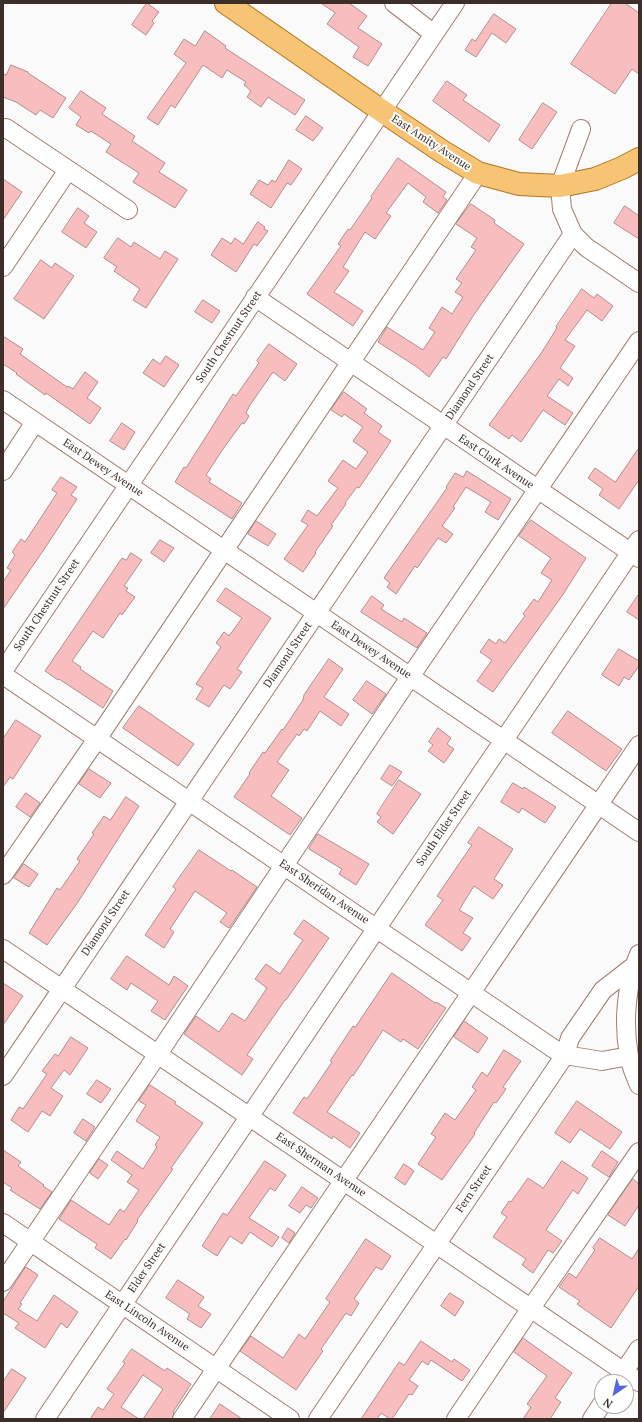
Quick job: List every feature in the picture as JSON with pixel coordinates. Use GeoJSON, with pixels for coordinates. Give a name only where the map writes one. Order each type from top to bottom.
{"type":"FeatureCollection","features":[{"type":"Feature","properties":{"kind":"main road","name":"East Amity Avenue"},"geometry":{"type":"LineString","coordinates":[[226,3],[382,111],[443,152],[478,173],[519,184],[560,186]]}},
{"type":"Feature","properties":{"kind":"main road"},"geometry":{"type":"LineString","coordinates":[[560,186],[595,179],[639,159]]}},
{"type":"Feature","properties":{"kind":"street"},"geometry":{"type":"LineString","coordinates":[[394,3],[434,34]]}},
{"type":"Feature","properties":{"kind":"street","name":"South Chestnut Street"},"geometry":{"type":"LineString","coordinates":[[3,671],[455,3]]}},
{"type":"Feature","properties":{"kind":"street"},"geometry":{"type":"LineString","coordinates":[[6,128],[128,210]]}},
{"type":"Feature","properties":{"kind":"street"},"geometry":{"type":"LineString","coordinates":[[582,129],[560,186],[562,209],[573,234],[586,247],[639,283]]}},
{"type":"Feature","properties":{"kind":"street"},"geometry":{"type":"LineString","coordinates":[[3,267],[68,170]]}},
{"type":"Feature","properties":{"kind":"street"},"geometry":{"type":"LineString","coordinates":[[3,875],[97,739],[478,173]]}},
{"type":"Feature","properties":{"kind":"street","name":"Diamond Street"},"geometry":{"type":"LineString","coordinates":[[3,1076],[573,234]]}},
{"type":"Feature","properties":{"kind":"street","name":"East Clark Avenue"},"geometry":{"type":"LineString","coordinates":[[255,297],[538,490],[636,550]]}},
{"type":"Feature","properties":{"kind":"street"},"geometry":{"type":"LineString","coordinates":[[3,1282],[158,1054],[410,677],[639,341]]}},
{"type":"Feature","properties":{"kind":"street","name":"East Dewey Avenue"},"geometry":{"type":"LineString","coordinates":[[3,400],[639,832]]}},
{"type":"Feature","properties":{"kind":"street"},"geometry":{"type":"LineString","coordinates":[[3,471],[36,422]]}},
{"type":"Feature","properties":{"kind":"street","name":"South Elder Street"},"geometry":{"type":"LineString","coordinates":[[249,1116],[503,740],[636,550]]}},
{"type":"Feature","properties":{"kind":"street","name":"East Sheridan Avenue"},"geometry":{"type":"LineString","coordinates":[[3,675],[554,1049],[565,1055],[602,1061],[629,1056]]}},
{"type":"Feature","properties":{"kind":"street"},"geometry":{"type":"LineString","coordinates":[[182,1419],[639,745]]}},
{"type":"Feature","properties":{"kind":"street","name":"East Sherman Avenue"},"geometry":{"type":"LineString","coordinates":[[3,949],[531,1308],[616,1374]]}},
{"type":"Feature","properties":{"kind":"street","name":"Fern Street"},"geometry":{"type":"LineString","coordinates":[[318,1419],[565,1055],[570,1038],[603,990],[636,960]]}},
{"type":"Feature","properties":{"kind":"street","name":"Fern Street"},"geometry":{"type":"LineString","coordinates":[[629,1056],[625,1015],[636,960]]}},
{"type":"Feature","properties":{"kind":"street"},"geometry":{"type":"LineString","coordinates":[[629,1056],[639,1085]]}},
{"type":"Feature","properties":{"kind":"street","name":"Elder Street"},"geometry":{"type":"LineString","coordinates":[[45,1419],[249,1116]]}},
{"type":"Feature","properties":{"kind":"street"},"geometry":{"type":"LineString","coordinates":[[456,1419],[639,1152]]}},
{"type":"Feature","properties":{"kind":"street","name":"East Lincoln Avenue"},"geometry":{"type":"LineString","coordinates":[[3,1223],[290,1419]]}},
{"type":"Feature","properties":{"kind":"street"},"geometry":{"type":"LineString","coordinates":[[622,1374],[639,1349]]}},
{"type":"Feature","properties":{"kind":"building"},"geometry":{"type":"Polygon","coordinates":[[[147,3],[159,12],[152,21],[154,23],[146,35],[132,25],[147,3]]]}},
{"type":"Feature","properties":{"kind":"building"},"geometry":{"type":"Polygon","coordinates":[[[321,3],[349,3],[367,16],[358,28],[382,44],[368,66],[353,57],[359,47],[327,24],[335,13],[321,3]]]}},
{"type":"Feature","properties":{"kind":"building"},"geometry":{"type":"Polygon","coordinates":[[[612,3],[625,3],[639,13],[639,74],[632,69],[615,94],[571,64],[612,3]]]}},
{"type":"Feature","properties":{"kind":"building"},"geometry":{"type":"Polygon","coordinates":[[[494,14],[516,29],[506,43],[492,33],[476,57],[465,50],[472,39],[475,41],[494,14]]]}},
{"type":"Feature","properties":{"kind":"building"},"geometry":{"type":"Polygon","coordinates":[[[205,31],[226,46],[225,48],[305,100],[295,115],[268,97],[261,107],[247,97],[251,91],[244,85],[246,82],[227,70],[222,78],[203,65],[175,108],[171,105],[158,125],[147,118],[186,63],[174,54],[184,39],[195,46],[205,31]]]}},
{"type":"Feature","properties":{"kind":"building"},"geometry":{"type":"Polygon","coordinates":[[[11,65],[28,72],[66,98],[53,118],[40,110],[36,115],[16,102],[3,97],[3,74],[6,75],[11,65]]]}},
{"type":"Feature","properties":{"kind":"building"},"geometry":{"type":"Polygon","coordinates":[[[447,81],[467,95],[463,100],[500,125],[489,142],[433,101],[447,81]]]}},
{"type":"Feature","properties":{"kind":"building"},"geometry":{"type":"Polygon","coordinates":[[[81,91],[106,108],[102,114],[135,136],[132,141],[165,163],[159,172],[187,190],[175,208],[133,182],[139,173],[106,152],[111,144],[91,131],[89,133],[76,125],[81,117],[69,108],[81,91]]]}},
{"type":"Feature","properties":{"kind":"building"},"geometry":{"type":"Polygon","coordinates":[[[543,103],[557,112],[532,149],[519,140],[543,103]]]}},
{"type":"Feature","properties":{"kind":"building"},"geometry":{"type":"Polygon","coordinates":[[[306,116],[323,128],[313,141],[296,130],[306,116]]]}},
{"type":"Feature","properties":{"kind":"building"},"geometry":{"type":"Polygon","coordinates":[[[398,158],[446,192],[443,197],[447,200],[438,213],[423,202],[426,197],[408,183],[386,213],[391,216],[375,239],[365,232],[343,267],[349,271],[334,292],[363,311],[353,326],[307,294],[341,246],[338,244],[348,229],[350,230],[398,158]]]}},
{"type":"Feature","properties":{"kind":"building"},"geometry":{"type":"Polygon","coordinates":[[[289,160],[302,169],[291,185],[287,183],[271,208],[250,194],[259,180],[268,185],[272,180],[275,182],[289,160]]]}},
{"type":"Feature","properties":{"kind":"building"},"geometry":{"type":"Polygon","coordinates":[[[3,179],[22,192],[3,220],[3,179]]]}},
{"type":"Feature","properties":{"kind":"building"},"geometry":{"type":"Polygon","coordinates":[[[471,204],[495,220],[494,223],[524,244],[473,316],[446,359],[443,357],[429,377],[417,367],[378,342],[387,327],[423,350],[435,332],[429,328],[442,307],[452,314],[463,297],[455,292],[462,283],[456,279],[476,250],[471,247],[477,238],[456,224],[471,204]]]}},
{"type":"Feature","properties":{"kind":"building"},"geometry":{"type":"Polygon","coordinates":[[[625,206],[639,216],[639,239],[614,223],[625,206]]]}},
{"type":"Feature","properties":{"kind":"building"},"geometry":{"type":"Polygon","coordinates":[[[78,208],[89,216],[84,223],[97,232],[86,248],[62,232],[78,208]]]}},
{"type":"Feature","properties":{"kind":"building"},"geometry":{"type":"Polygon","coordinates":[[[258,222],[268,231],[257,246],[254,244],[236,272],[211,255],[222,238],[231,244],[235,238],[243,244],[258,222]]]}},
{"type":"Feature","properties":{"kind":"building"},"geometry":{"type":"Polygon","coordinates":[[[118,238],[131,247],[134,242],[160,259],[165,251],[178,259],[146,308],[133,300],[140,289],[114,271],[117,267],[104,258],[118,238]]]}},
{"type":"Feature","properties":{"kind":"building"},"geometry":{"type":"Polygon","coordinates":[[[41,260],[52,268],[55,263],[74,276],[44,319],[14,299],[41,260]]]}},
{"type":"Feature","properties":{"kind":"building"},"geometry":{"type":"Polygon","coordinates":[[[582,289],[594,298],[597,294],[613,306],[602,321],[587,310],[565,340],[575,346],[560,368],[573,378],[568,386],[559,379],[547,396],[573,413],[565,425],[543,410],[521,442],[512,435],[509,439],[489,425],[542,352],[557,328],[556,327],[582,289]]]}},
{"type":"Feature","properties":{"kind":"building"},"geometry":{"type":"Polygon","coordinates":[[[203,300],[220,311],[212,323],[195,312],[203,300]]]}},
{"type":"Feature","properties":{"kind":"building"},"geometry":{"type":"Polygon","coordinates":[[[3,336],[23,349],[20,354],[67,387],[68,386],[73,389],[85,372],[98,382],[87,398],[101,408],[90,424],[46,393],[45,395],[3,364],[3,336]]]}},
{"type":"Feature","properties":{"kind":"building"},"geometry":{"type":"Polygon","coordinates":[[[269,344],[297,364],[285,381],[273,372],[250,405],[246,413],[249,416],[244,424],[242,423],[206,475],[211,479],[209,482],[242,503],[232,519],[175,482],[184,467],[186,468],[233,394],[236,396],[259,363],[257,361],[269,344]]]}},
{"type":"Feature","properties":{"kind":"building"},"geometry":{"type":"Polygon","coordinates":[[[166,356],[179,365],[164,387],[143,373],[153,359],[160,364],[166,356]]]}},
{"type":"Feature","properties":{"kind":"building"},"geometry":{"type":"Polygon","coordinates":[[[344,392],[367,409],[364,413],[382,426],[378,432],[391,441],[359,488],[357,487],[345,503],[346,504],[331,525],[333,526],[303,572],[284,559],[308,525],[301,521],[308,510],[317,516],[338,488],[328,481],[343,460],[356,469],[368,452],[353,441],[363,427],[344,414],[342,417],[331,410],[344,392]]]}},
{"type":"Feature","properties":{"kind":"building"},"geometry":{"type":"Polygon","coordinates":[[[122,423],[135,432],[124,450],[110,441],[122,423]]]}},
{"type":"Feature","properties":{"kind":"building"},"geometry":{"type":"Polygon","coordinates":[[[639,448],[639,480],[619,509],[599,495],[603,489],[588,478],[595,468],[615,482],[639,448]]]}},
{"type":"Feature","properties":{"kind":"building"},"geometry":{"type":"Polygon","coordinates":[[[467,471],[511,499],[498,520],[485,512],[491,502],[466,487],[453,507],[455,508],[442,526],[453,534],[446,543],[438,538],[417,568],[415,566],[396,594],[387,587],[390,583],[384,578],[447,488],[446,487],[455,473],[463,477],[467,471]]]}},
{"type":"Feature","properties":{"kind":"building"},"geometry":{"type":"Polygon","coordinates":[[[61,477],[77,487],[71,495],[77,499],[3,609],[3,582],[11,570],[7,568],[15,555],[12,552],[21,539],[25,542],[57,493],[52,490],[61,477]]]}},
{"type":"Feature","properties":{"kind":"building"},"geometry":{"type":"Polygon","coordinates":[[[531,520],[586,558],[562,596],[493,692],[477,681],[492,660],[480,652],[489,639],[496,644],[499,639],[505,643],[525,616],[523,614],[534,599],[538,602],[552,580],[541,573],[551,558],[519,536],[531,520]]]}},
{"type":"Feature","properties":{"kind":"building"},"geometry":{"type":"Polygon","coordinates":[[[256,521],[276,534],[268,546],[248,534],[256,521]]]}},
{"type":"Feature","properties":{"kind":"building"},"geometry":{"type":"Polygon","coordinates":[[[160,540],[174,548],[164,562],[151,553],[160,540]]]}},
{"type":"Feature","properties":{"kind":"building"},"geometry":{"type":"Polygon","coordinates":[[[131,553],[142,560],[124,586],[128,588],[126,591],[135,597],[122,615],[120,613],[103,638],[93,631],[72,661],[81,667],[80,669],[113,691],[103,708],[45,671],[122,558],[126,560],[131,553]]]}},
{"type":"Feature","properties":{"kind":"building"},"geometry":{"type":"Polygon","coordinates":[[[226,588],[271,618],[237,669],[242,672],[230,689],[224,685],[209,707],[196,699],[203,688],[196,684],[221,647],[216,643],[224,632],[229,636],[242,618],[217,601],[226,588]]]}},
{"type":"Feature","properties":{"kind":"building"},"geometry":{"type":"Polygon","coordinates":[[[639,594],[639,620],[627,612],[639,594]]]}},
{"type":"Feature","properties":{"kind":"building"},"geometry":{"type":"Polygon","coordinates":[[[372,596],[384,605],[381,609],[402,622],[404,618],[427,633],[417,648],[361,612],[372,596]]]}},
{"type":"Feature","properties":{"kind":"building"},"geometry":{"type":"Polygon","coordinates":[[[619,649],[639,661],[639,666],[629,680],[624,677],[619,686],[602,675],[619,649]]]}},
{"type":"Feature","properties":{"kind":"building"},"geometry":{"type":"Polygon","coordinates":[[[329,659],[343,669],[324,697],[349,714],[341,726],[320,711],[307,731],[304,729],[299,736],[297,734],[277,762],[289,770],[271,796],[302,818],[290,835],[234,797],[263,752],[265,753],[282,729],[283,730],[303,700],[304,695],[329,659]]]}},
{"type":"Feature","properties":{"kind":"building"},"geometry":{"type":"Polygon","coordinates":[[[367,681],[386,694],[372,714],[353,700],[367,681]]]}},
{"type":"Feature","properties":{"kind":"building"},"geometry":{"type":"Polygon","coordinates":[[[139,706],[194,744],[178,766],[123,728],[139,706]]]}},
{"type":"Feature","properties":{"kind":"building"},"geometry":{"type":"Polygon","coordinates":[[[568,711],[622,749],[606,771],[552,733],[568,711]]]}},
{"type":"Feature","properties":{"kind":"building"},"geometry":{"type":"Polygon","coordinates":[[[16,720],[41,736],[13,779],[10,777],[3,787],[3,739],[16,720]]]}},
{"type":"Feature","properties":{"kind":"building"},"geometry":{"type":"Polygon","coordinates":[[[438,728],[451,738],[447,744],[454,749],[444,763],[428,751],[433,745],[429,742],[438,728]]]}},
{"type":"Feature","properties":{"kind":"building"},"geometry":{"type":"Polygon","coordinates":[[[390,765],[402,772],[392,786],[381,779],[390,765]]]}},
{"type":"Feature","properties":{"kind":"building"},"geometry":{"type":"Polygon","coordinates":[[[89,769],[111,783],[100,798],[79,784],[89,769]]]}},
{"type":"Feature","properties":{"kind":"building"},"geometry":{"type":"Polygon","coordinates":[[[399,780],[421,794],[393,834],[377,822],[381,817],[377,814],[399,780]]]}},
{"type":"Feature","properties":{"kind":"building"},"geometry":{"type":"Polygon","coordinates":[[[513,783],[523,789],[524,787],[556,807],[545,823],[522,808],[519,813],[501,802],[513,783]]]}},
{"type":"Feature","properties":{"kind":"building"},"geometry":{"type":"Polygon","coordinates":[[[26,793],[40,803],[30,817],[16,807],[26,793]]]}},
{"type":"Feature","properties":{"kind":"building"},"geometry":{"type":"Polygon","coordinates":[[[126,797],[139,806],[78,902],[47,945],[29,933],[57,888],[60,890],[80,861],[77,859],[104,816],[110,820],[126,797]]]}},
{"type":"Feature","properties":{"kind":"building"},"geometry":{"type":"Polygon","coordinates":[[[479,827],[513,849],[494,879],[503,885],[493,899],[474,886],[459,910],[473,918],[463,933],[471,938],[462,951],[425,925],[443,900],[437,896],[472,845],[468,843],[479,827]]]}},
{"type":"Feature","properties":{"kind":"building"},"geometry":{"type":"Polygon","coordinates":[[[318,834],[369,864],[356,885],[339,874],[342,869],[309,849],[318,834]]]}},
{"type":"Feature","properties":{"kind":"building"},"geometry":{"type":"Polygon","coordinates":[[[199,850],[257,887],[229,928],[220,922],[227,913],[195,891],[170,929],[174,932],[164,948],[145,935],[176,889],[173,887],[199,850]]]}},
{"type":"Feature","properties":{"kind":"building"},"geometry":{"type":"Polygon","coordinates":[[[24,864],[38,874],[29,887],[14,878],[24,864]]]}},
{"type":"Feature","properties":{"kind":"building"},"geometry":{"type":"Polygon","coordinates":[[[304,920],[329,938],[247,1055],[253,1059],[242,1075],[184,1034],[196,1016],[219,1032],[232,1013],[245,1021],[267,988],[255,979],[266,964],[280,974],[303,940],[294,934],[304,920]]]}},
{"type":"Feature","properties":{"kind":"building"},"geometry":{"type":"Polygon","coordinates":[[[127,956],[169,985],[174,976],[188,986],[165,1020],[151,1011],[158,1001],[131,983],[127,990],[111,979],[127,956]]]}},
{"type":"Feature","properties":{"kind":"building"},"geometry":{"type":"Polygon","coordinates":[[[392,973],[435,1003],[436,1002],[446,1008],[418,1049],[403,1039],[401,1042],[383,1030],[353,1076],[352,1075],[327,1112],[360,1133],[350,1148],[333,1136],[332,1139],[293,1113],[304,1097],[307,1099],[332,1062],[330,1061],[353,1026],[355,1027],[392,973]]]}},
{"type":"Feature","properties":{"kind":"building"},"geometry":{"type":"Polygon","coordinates":[[[3,983],[23,996],[3,1025],[3,983]]]}},
{"type":"Feature","properties":{"kind":"building"},"geometry":{"type":"Polygon","coordinates":[[[464,1021],[488,1038],[478,1053],[454,1037],[464,1021]]]}},
{"type":"Feature","properties":{"kind":"building"},"geometry":{"type":"Polygon","coordinates":[[[71,1037],[88,1048],[70,1075],[64,1070],[51,1088],[63,1096],[50,1116],[42,1111],[28,1132],[11,1120],[19,1107],[23,1109],[47,1074],[42,1071],[55,1054],[58,1056],[71,1037]]]}},
{"type":"Feature","properties":{"kind":"building"},"geometry":{"type":"Polygon","coordinates":[[[504,1050],[521,1061],[503,1087],[506,1089],[496,1103],[494,1102],[474,1133],[475,1134],[442,1180],[418,1164],[436,1137],[431,1134],[445,1113],[455,1120],[476,1090],[472,1087],[482,1072],[487,1076],[504,1050]]]}},
{"type":"Feature","properties":{"kind":"building"},"geometry":{"type":"Polygon","coordinates":[[[97,1080],[111,1089],[101,1103],[87,1094],[97,1080]]]}},
{"type":"Feature","properties":{"kind":"building"},"geometry":{"type":"Polygon","coordinates":[[[150,1085],[176,1102],[175,1104],[203,1123],[171,1168],[173,1169],[137,1220],[138,1221],[126,1240],[125,1239],[111,1259],[95,1248],[97,1244],[59,1219],[71,1200],[109,1225],[120,1209],[124,1212],[139,1190],[127,1182],[132,1175],[111,1160],[117,1151],[143,1169],[157,1147],[155,1145],[160,1137],[136,1121],[146,1105],[139,1101],[150,1085]]]}},
{"type":"Feature","properties":{"kind":"building"},"geometry":{"type":"Polygon","coordinates":[[[577,1101],[622,1132],[610,1149],[580,1129],[570,1143],[555,1133],[577,1101]]]}},
{"type":"Feature","properties":{"kind":"building"},"geometry":{"type":"Polygon","coordinates":[[[83,1119],[95,1127],[86,1141],[74,1133],[83,1119]]]}},
{"type":"Feature","properties":{"kind":"building"},"geometry":{"type":"Polygon","coordinates":[[[3,1150],[21,1162],[18,1166],[52,1192],[40,1209],[10,1190],[12,1188],[3,1182],[3,1150]]]}},
{"type":"Feature","properties":{"kind":"building"},"geometry":{"type":"Polygon","coordinates":[[[602,1151],[618,1162],[609,1177],[592,1166],[602,1151]]]}},
{"type":"Feature","properties":{"kind":"building"},"geometry":{"type":"Polygon","coordinates":[[[99,1159],[108,1165],[98,1179],[90,1173],[99,1159]]]}},
{"type":"Feature","properties":{"kind":"building"},"geometry":{"type":"Polygon","coordinates":[[[265,1161],[286,1175],[275,1191],[270,1188],[249,1218],[279,1237],[272,1247],[250,1232],[242,1244],[230,1236],[217,1256],[202,1246],[223,1213],[227,1215],[265,1161]]]}},
{"type":"Feature","properties":{"kind":"building"},"geometry":{"type":"Polygon","coordinates":[[[562,1161],[588,1178],[578,1194],[573,1190],[546,1230],[562,1241],[553,1253],[548,1250],[533,1273],[522,1265],[526,1259],[493,1237],[507,1217],[501,1213],[528,1178],[543,1188],[562,1161]]]}},
{"type":"Feature","properties":{"kind":"building"},"geometry":{"type":"Polygon","coordinates":[[[404,1164],[414,1171],[405,1185],[395,1178],[404,1164]]]}},
{"type":"Feature","properties":{"kind":"building"},"geometry":{"type":"Polygon","coordinates":[[[633,1179],[639,1184],[639,1205],[625,1226],[608,1215],[633,1179]]]}},
{"type":"Feature","properties":{"kind":"building"},"geometry":{"type":"Polygon","coordinates":[[[302,1187],[318,1198],[311,1208],[306,1205],[300,1213],[289,1206],[302,1187]]]}},
{"type":"Feature","properties":{"kind":"building"},"geometry":{"type":"Polygon","coordinates":[[[288,1228],[295,1233],[289,1243],[282,1238],[288,1228]]]}},
{"type":"Feature","properties":{"kind":"building"},"geometry":{"type":"Polygon","coordinates":[[[600,1238],[632,1259],[639,1248],[639,1286],[611,1328],[577,1304],[580,1301],[559,1287],[569,1273],[576,1278],[595,1250],[593,1248],[600,1238]]]}},
{"type":"Feature","properties":{"kind":"building"},"geometry":{"type":"Polygon","coordinates":[[[366,1239],[391,1256],[382,1270],[376,1267],[354,1299],[359,1303],[351,1316],[346,1313],[321,1349],[323,1351],[296,1390],[240,1351],[251,1336],[283,1358],[299,1334],[305,1339],[330,1302],[326,1299],[366,1239]]]}},
{"type":"Feature","properties":{"kind":"building"},"geometry":{"type":"Polygon","coordinates":[[[26,1267],[38,1275],[20,1303],[22,1304],[18,1309],[37,1321],[54,1295],[78,1312],[67,1328],[61,1323],[45,1348],[15,1328],[19,1323],[3,1313],[3,1302],[26,1267]]]}},
{"type":"Feature","properties":{"kind":"building"},"geometry":{"type":"Polygon","coordinates":[[[178,1280],[204,1297],[198,1306],[211,1314],[201,1328],[187,1319],[190,1314],[166,1298],[178,1280]]]}},
{"type":"Feature","properties":{"kind":"building"},"geometry":{"type":"Polygon","coordinates":[[[450,1293],[464,1302],[455,1316],[441,1306],[450,1293]]]}},
{"type":"Feature","properties":{"kind":"building"},"geometry":{"type":"Polygon","coordinates":[[[523,1338],[572,1373],[555,1398],[561,1402],[550,1419],[523,1419],[531,1407],[527,1404],[547,1376],[514,1352],[523,1338]]]}},
{"type":"Feature","properties":{"kind":"building"},"geometry":{"type":"Polygon","coordinates":[[[421,1341],[452,1362],[454,1359],[470,1370],[462,1381],[431,1360],[428,1365],[422,1361],[409,1380],[418,1386],[412,1395],[409,1394],[392,1419],[381,1413],[377,1419],[361,1419],[399,1362],[404,1365],[421,1341]]]}},
{"type":"Feature","properties":{"kind":"building"},"geometry":{"type":"Polygon","coordinates":[[[132,1349],[165,1371],[167,1368],[191,1384],[173,1412],[172,1419],[143,1419],[163,1389],[143,1375],[121,1407],[139,1419],[90,1419],[98,1407],[103,1410],[114,1394],[107,1389],[125,1363],[123,1362],[132,1349]]]}},
{"type":"Feature","properties":{"kind":"building"},"geometry":{"type":"Polygon","coordinates":[[[12,1369],[26,1378],[3,1413],[3,1382],[12,1369]]]}},
{"type":"Feature","properties":{"kind":"building"},"geometry":{"type":"Polygon","coordinates":[[[220,1404],[242,1419],[210,1419],[220,1404]]]}}]}
